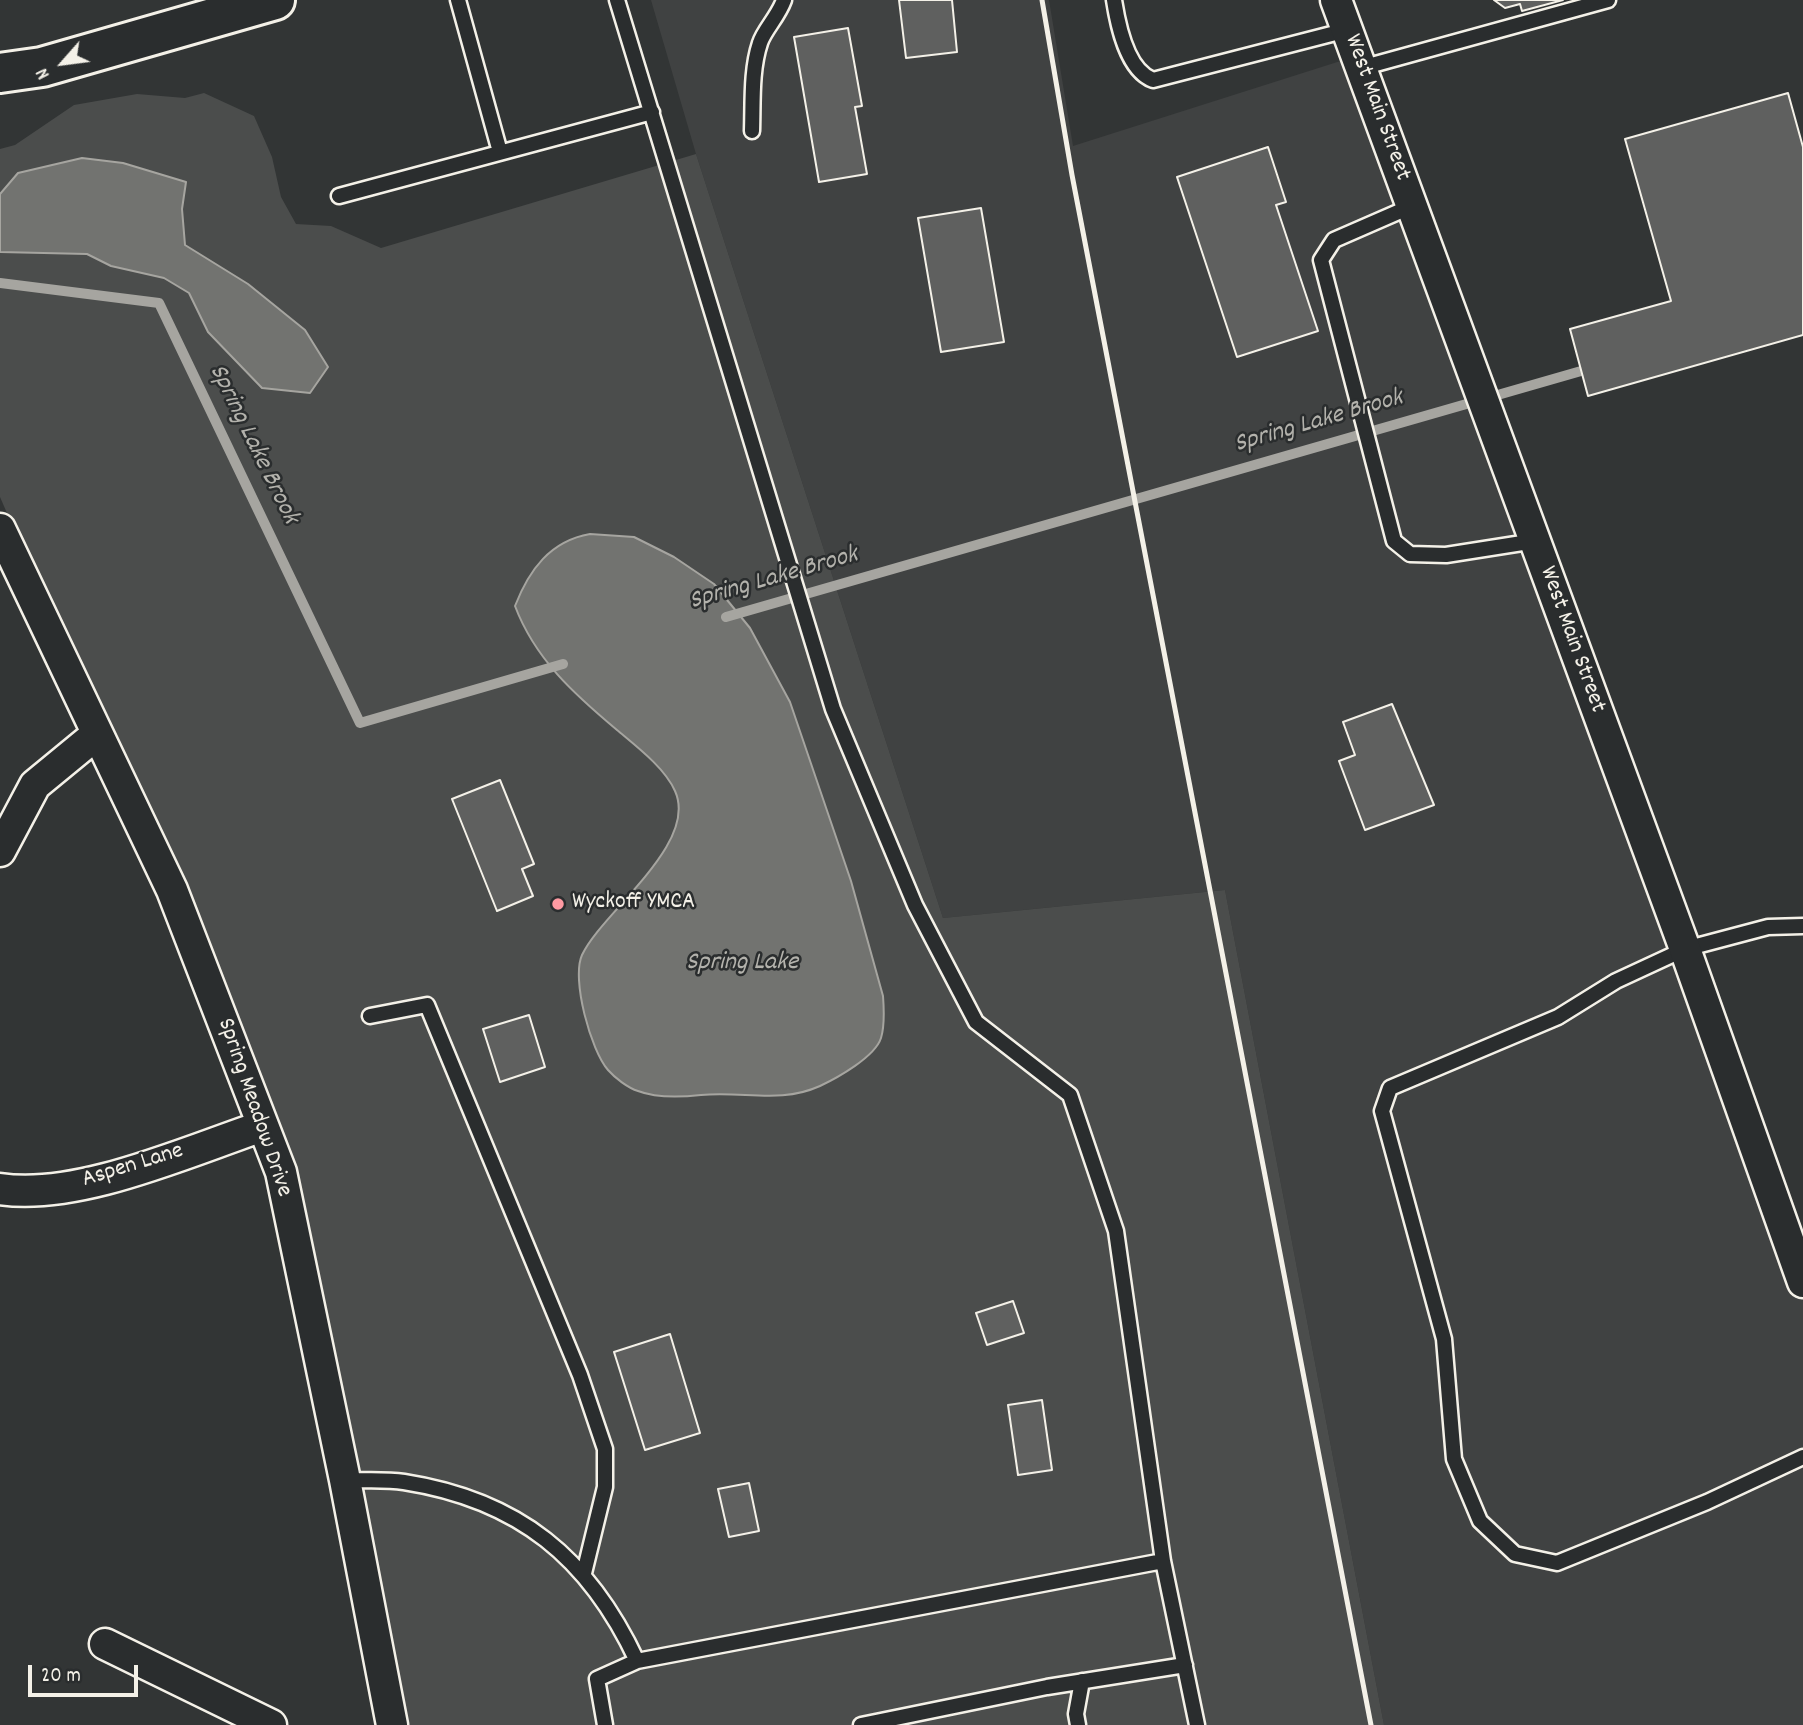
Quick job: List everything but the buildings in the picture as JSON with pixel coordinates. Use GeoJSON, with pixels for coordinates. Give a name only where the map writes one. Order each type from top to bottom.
{"type":"FeatureCollection","features":[{"type":"Feature","properties":{"kind":"main road"},"geometry":{"type":"LineString","coordinates":[[0,73],[41,67],[275,0]]}},
{"type":"Feature","properties":{"kind":"street","name":"West Main Street"},"geometry":{"type":"LineString","coordinates":[[1336,0],[1685,949],[1803,1282]]}},
{"type":"Feature","properties":{"kind":"street","name":"Spring Meadow Drive"},"geometry":{"type":"LineString","coordinates":[[0,529],[172,890],[281,1172],[345,1480],[392,1725]]}},
{"type":"Feature","properties":{"kind":"street"},"geometry":{"type":"LineString","coordinates":[[0,851],[35,785],[97,734]]}},
{"type":"Feature","properties":{"kind":"street","name":"Aspen Lane"},"geometry":{"type":"LineString","coordinates":[[0,1189],[19,1192],[97,1181],[263,1126]]}},
{"type":"Feature","properties":{"kind":"street"},"geometry":{"type":"LineString","coordinates":[[105,1644],[271,1725]]}},
{"type":"Feature","properties":{"kind":"lane"},"geometry":{"type":"LineString","coordinates":[[458,0],[500,152]]}},
{"type":"Feature","properties":{"kind":"lane"},"geometry":{"type":"LineString","coordinates":[[617,0],[833,709],[915,905],[976,1022],[1070,1095],[1116,1231],[1163,1561],[1197,1725]]}},
{"type":"Feature","properties":{"kind":"lane"},"geometry":{"type":"LineString","coordinates":[[752,131],[760,40],[778,18],[784,0]]}},
{"type":"Feature","properties":{"kind":"lane"},"geometry":{"type":"LineString","coordinates":[[1114,0],[1133,66],[1142,76],[1153,80],[1347,30]]}},
{"type":"Feature","properties":{"kind":"lane"},"geometry":{"type":"LineString","coordinates":[[1361,68],[1608,0]]}},
{"type":"Feature","properties":{"kind":"lane"},"geometry":{"type":"LineString","coordinates":[[338,196],[652,112]]}},
{"type":"Feature","properties":{"kind":"lane"},"geometry":{"type":"LineString","coordinates":[[1412,206],[1334,240],[1321,260],[1394,541],[1410,554],[1446,555],[1535,541]]}},
{"type":"Feature","properties":{"kind":"lane"},"geometry":{"type":"LineString","coordinates":[[1803,926],[1768,927],[1685,949],[1616,981],[1559,1017],[1390,1088],[1382,1111],[1444,1339],[1454,1460],[1480,1521],[1515,1554],[1557,1563],[1707,1502],[1803,1457]]}},
{"type":"Feature","properties":{"kind":"lane"},"geometry":{"type":"LineString","coordinates":[[370,1016],[427,1005],[580,1375],[605,1449],[605,1487],[584,1573]]}},
{"type":"Feature","properties":{"kind":"lane"},"geometry":{"type":"LineString","coordinates":[[345,1480],[402,1481],[459,1493],[539,1533],[584,1573],[622,1627],[637,1661]]}},
{"type":"Feature","properties":{"kind":"lane"},"geometry":{"type":"LineString","coordinates":[[605,1725],[597,1679],[637,1661],[1163,1561]]}},
{"type":"Feature","properties":{"kind":"lane"},"geometry":{"type":"LineString","coordinates":[[862,1725],[1082,1681],[1185,1665]]}},
{"type":"Feature","properties":{"kind":"lane"},"geometry":{"type":"LineString","coordinates":[[1078,1725],[1076,1714],[1082,1681]]}},
{"type":"Feature","properties":{"kind":"shaded area"},"geometry":{"type":"Polygon","coordinates":[[[651,0],[1049,0],[1073,146],[1350,58],[1803,1301],[1803,1725],[1384,1725],[1225,890],[943,918],[696,154],[651,0]]]}},
{"type":"Feature","properties":{"kind":"shaded area","name":"Wyckoff YMCA"},"geometry":{"type":"Polygon","coordinates":[[[204,93],[254,116],[272,157],[281,197],[296,224],[331,226],[381,248],[696,154],[943,918],[1225,890],[1384,1725],[395,1725],[274,1127],[0,497],[0,149],[15,145],[74,105],[137,94],[185,98],[204,93]]]}},
{"type":"Feature","properties":{"kind":"water"},"geometry":{"type":"Polygon","coordinates":[[[82,158],[123,163],[186,182],[182,209],[185,245],[248,284],[305,330],[328,367],[310,393],[262,388],[208,332],[189,293],[164,278],[111,266],[87,254],[0,252],[0,194],[18,173],[82,158]]]}},
{"type":"Feature","properties":{"kind":"water","name":"Spring Lake"},"geometry":{"type":"Polygon","coordinates":[[[590,534],[634,537],[674,557],[714,584],[750,628],[790,702],[851,881],[883,996],[883,1028],[877,1045],[855,1066],[820,1086],[776,1096],[653,1095],[634,1090],[618,1079],[608,1070],[595,1047],[581,997],[579,966],[582,955],[661,855],[673,833],[679,812],[675,791],[664,774],[557,674],[533,643],[515,606],[534,569],[552,550],[563,543],[590,534]]]}},
{"type":"Feature","properties":{"kind":"waterway","name":"Spring Lake Brook"},"geometry":{"type":"LineString","coordinates":[[0,283],[159,303],[360,723],[563,664]]}},
{"type":"Feature","properties":{"kind":"waterway","name":"Spring Lake Brook"},"geometry":{"type":"LineString","coordinates":[[726,617],[1595,367]]}},
{"type":"Feature","properties":{"kind":"railway"},"geometry":{"type":"LineString","coordinates":[[1042,0],[1072,175],[1371,1725]]}},
{"type":"Feature","properties":{"kind":"place","name":"Wyckoff YMCA"},"geometry":{"type":"Point","coordinates":[558,904]}}]}
